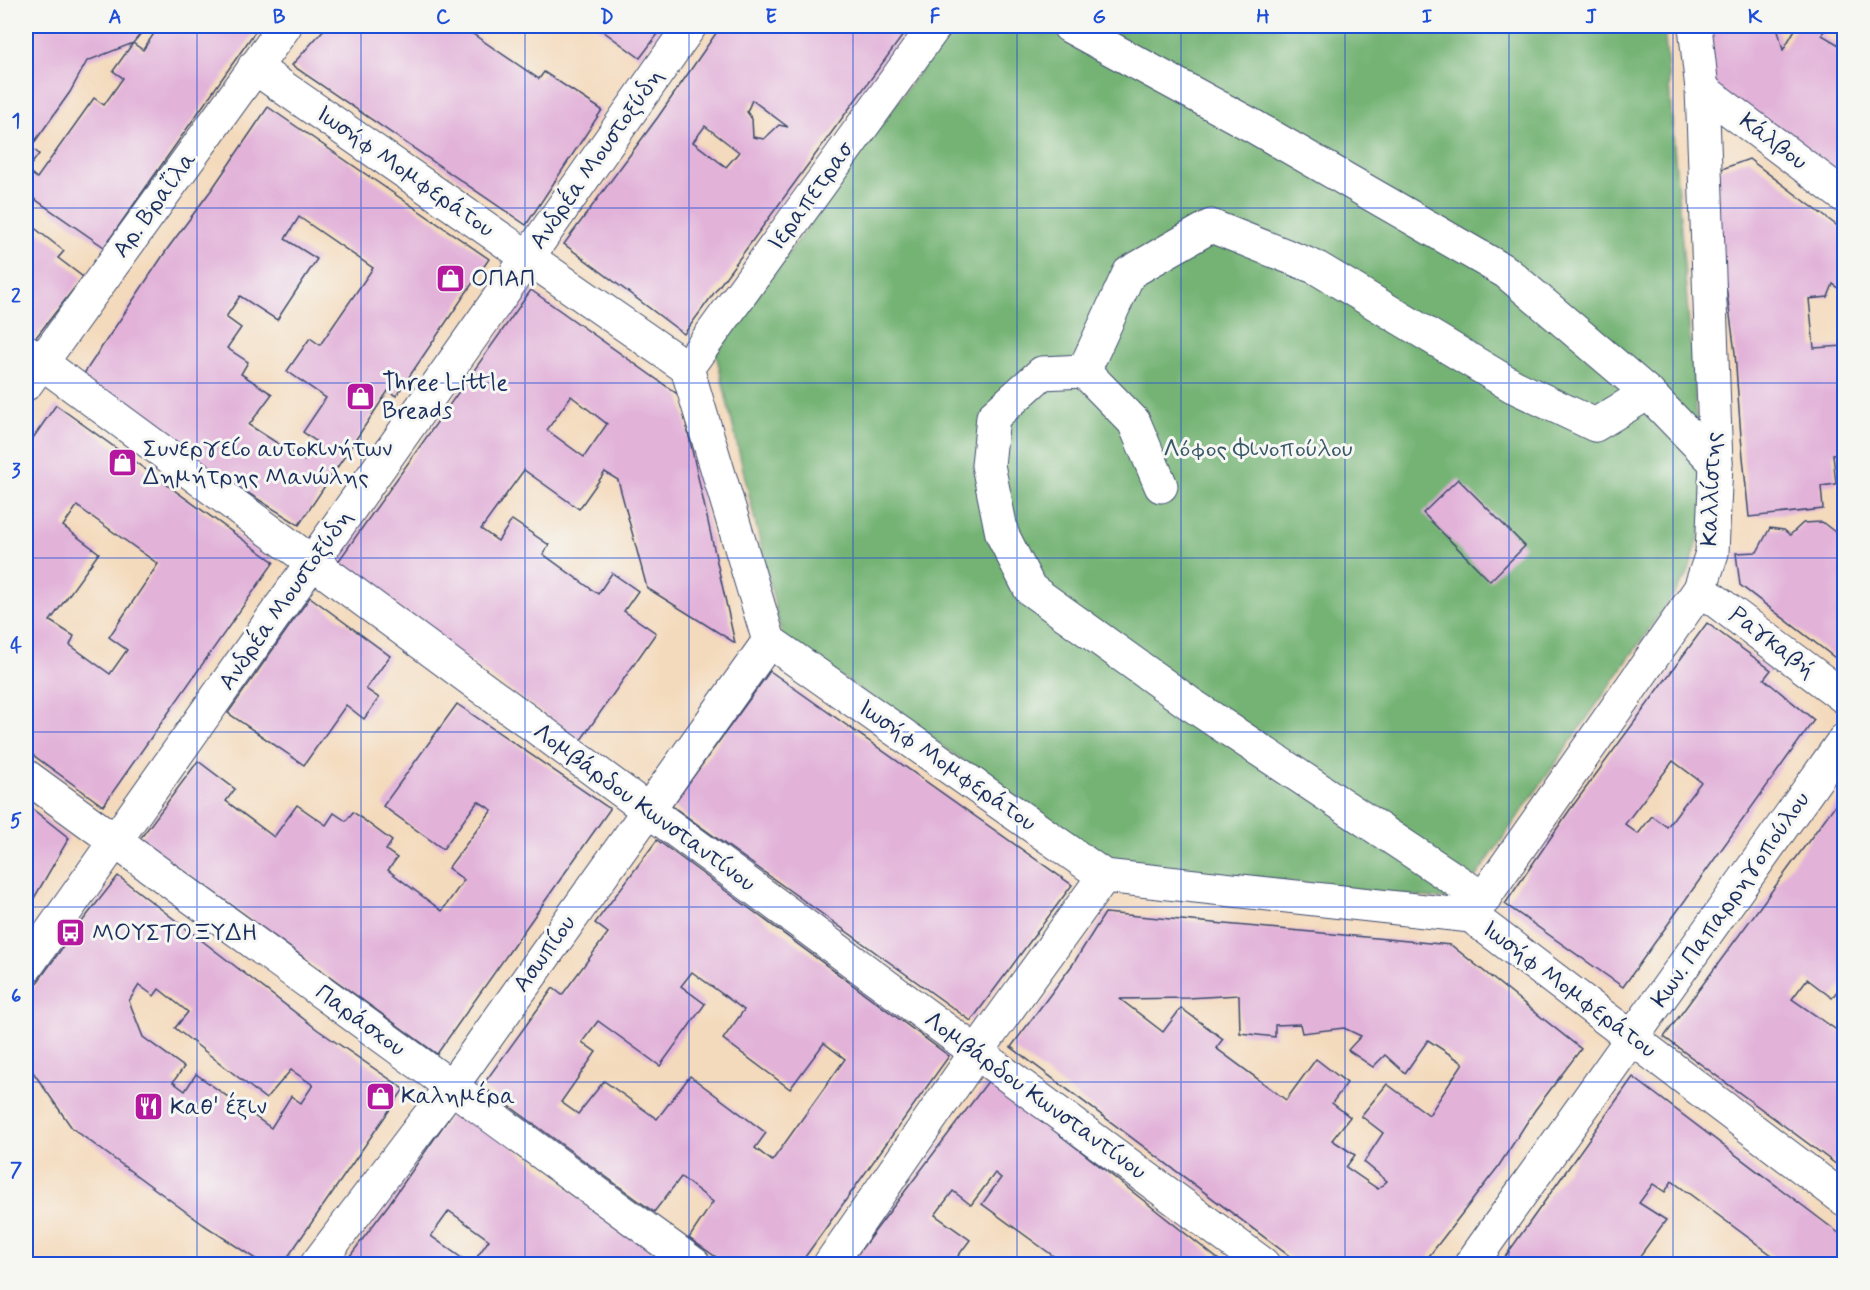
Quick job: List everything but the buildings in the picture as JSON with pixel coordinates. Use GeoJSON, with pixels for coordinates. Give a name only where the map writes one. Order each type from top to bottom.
{"type":"FeatureCollection","features":[{"type":"Feature","properties":{"kind":"street","name":"Αρ. Βραΐλα"},"geometry":{"type":"LineString","coordinates":[[31,366],[285,26]]}},
{"type":"Feature","properties":{"kind":"street","name":"Ανδρέα Μουστοξύδη"},"geometry":{"type":"LineString","coordinates":[[26,967],[690,26]]}},
{"type":"Feature","properties":{"kind":"street","name":"Ιεραπετρασ"},"geometry":{"type":"LineString","coordinates":[[687,368],[935,26]]}},
{"type":"Feature","properties":{"kind":"street"},"geometry":{"type":"LineString","coordinates":[[1070,26],[1253,126],[1506,272],[1648,393],[1716,463]]}},
{"type":"Feature","properties":{"kind":"street","name":"Καλλίστης"},"geometry":{"type":"LineString","coordinates":[[1477,907],[1700,590],[1712,553],[1716,463],[1702,89],[1695,26]]}},
{"type":"Feature","properties":{"kind":"street","name":"Ιωσήφ Μομφεράτου"},"geometry":{"type":"LineString","coordinates":[[254,67],[687,368]]}},
{"type":"Feature","properties":{"kind":"street","name":"Κάλβου"},"geometry":{"type":"LineString","coordinates":[[1702,89],[1845,195]]}},
{"type":"Feature","properties":{"kind":"street"},"geometry":{"type":"LineString","coordinates":[[1084,371],[1129,273],[1211,226],[1317,268],[1513,386],[1595,424],[1648,393]]}},
{"type":"Feature","properties":{"kind":"street","name":"Λομβάρδου Κωνσταντίνου"},"geometry":{"type":"LineString","coordinates":[[31,366],[312,563],[1263,1264]]}},
{"type":"Feature","properties":{"kind":"street"},"geometry":{"type":"LineString","coordinates":[[687,368],[769,641]]}},
{"type":"Feature","properties":{"kind":"street"},"geometry":{"type":"LineString","coordinates":[[1161,486],[1134,422],[1084,371],[1042,373],[993,417],[988,465],[1002,534],[1030,588],[1477,907]]}},
{"type":"Feature","properties":{"kind":"street","name":"Ραγκαβή"},"geometry":{"type":"LineString","coordinates":[[1700,590],[1845,697]]}},
{"type":"Feature","properties":{"kind":"street","name":"Ιωσήφ Μομφεράτου"},"geometry":{"type":"LineString","coordinates":[[769,641],[1104,876],[1477,907],[1633,1038],[1845,1199]]}},
{"type":"Feature","properties":{"kind":"street","name":"Ασωπίου"},"geometry":{"type":"LineString","coordinates":[[317,1264],[451,1087],[769,641]]}},
{"type":"Feature","properties":{"kind":"street","name":"Κων. Παπαρρηγοπούλου"},"geometry":{"type":"LineString","coordinates":[[1471,1264],[1845,740]]}},
{"type":"Feature","properties":{"kind":"street","name":"Παράσχου"},"geometry":{"type":"LineString","coordinates":[[26,776],[694,1264]]}},
{"type":"Feature","properties":{"kind":"street"},"geometry":{"type":"LineString","coordinates":[[830,1264],[976,1053],[1104,876]]}},
{"type":"Feature","properties":{"kind":"green space","name":"Λόφος Φινοπούλου"},"geometry":{"type":"Polygon","coordinates":[[[952,26],[1664,26],[1705,517],[1688,574],[1459,901],[1112,863],[782,636],[716,354],[952,26]]]}},
{"type":"Feature","properties":{"kind":"place","name":"ΟΠΑΠ"},"geometry":{"type":"Point","coordinates":[450,279]}},
{"type":"Feature","properties":{"kind":"place","name":"Three Little Breads"},"geometry":{"type":"Point","coordinates":[361,397]}},
{"type":"Feature","properties":{"kind":"place","name":"Συνεργείο αυτοκινήτων Δημήτρης Μανώλης"},"geometry":{"type":"Point","coordinates":[122,463]}},
{"type":"Feature","properties":{"kind":"place","name":"ΜΟΥΣΤΟΞΥΔΗ"},"geometry":{"type":"Point","coordinates":[71,933]}},
{"type":"Feature","properties":{"kind":"place","name":"Καλημέρα"},"geometry":{"type":"Point","coordinates":[380,1096]}},
{"type":"Feature","properties":{"kind":"place","name":"Καθ' έξιν"},"geometry":{"type":"Point","coordinates":[149,1107]}}]}
